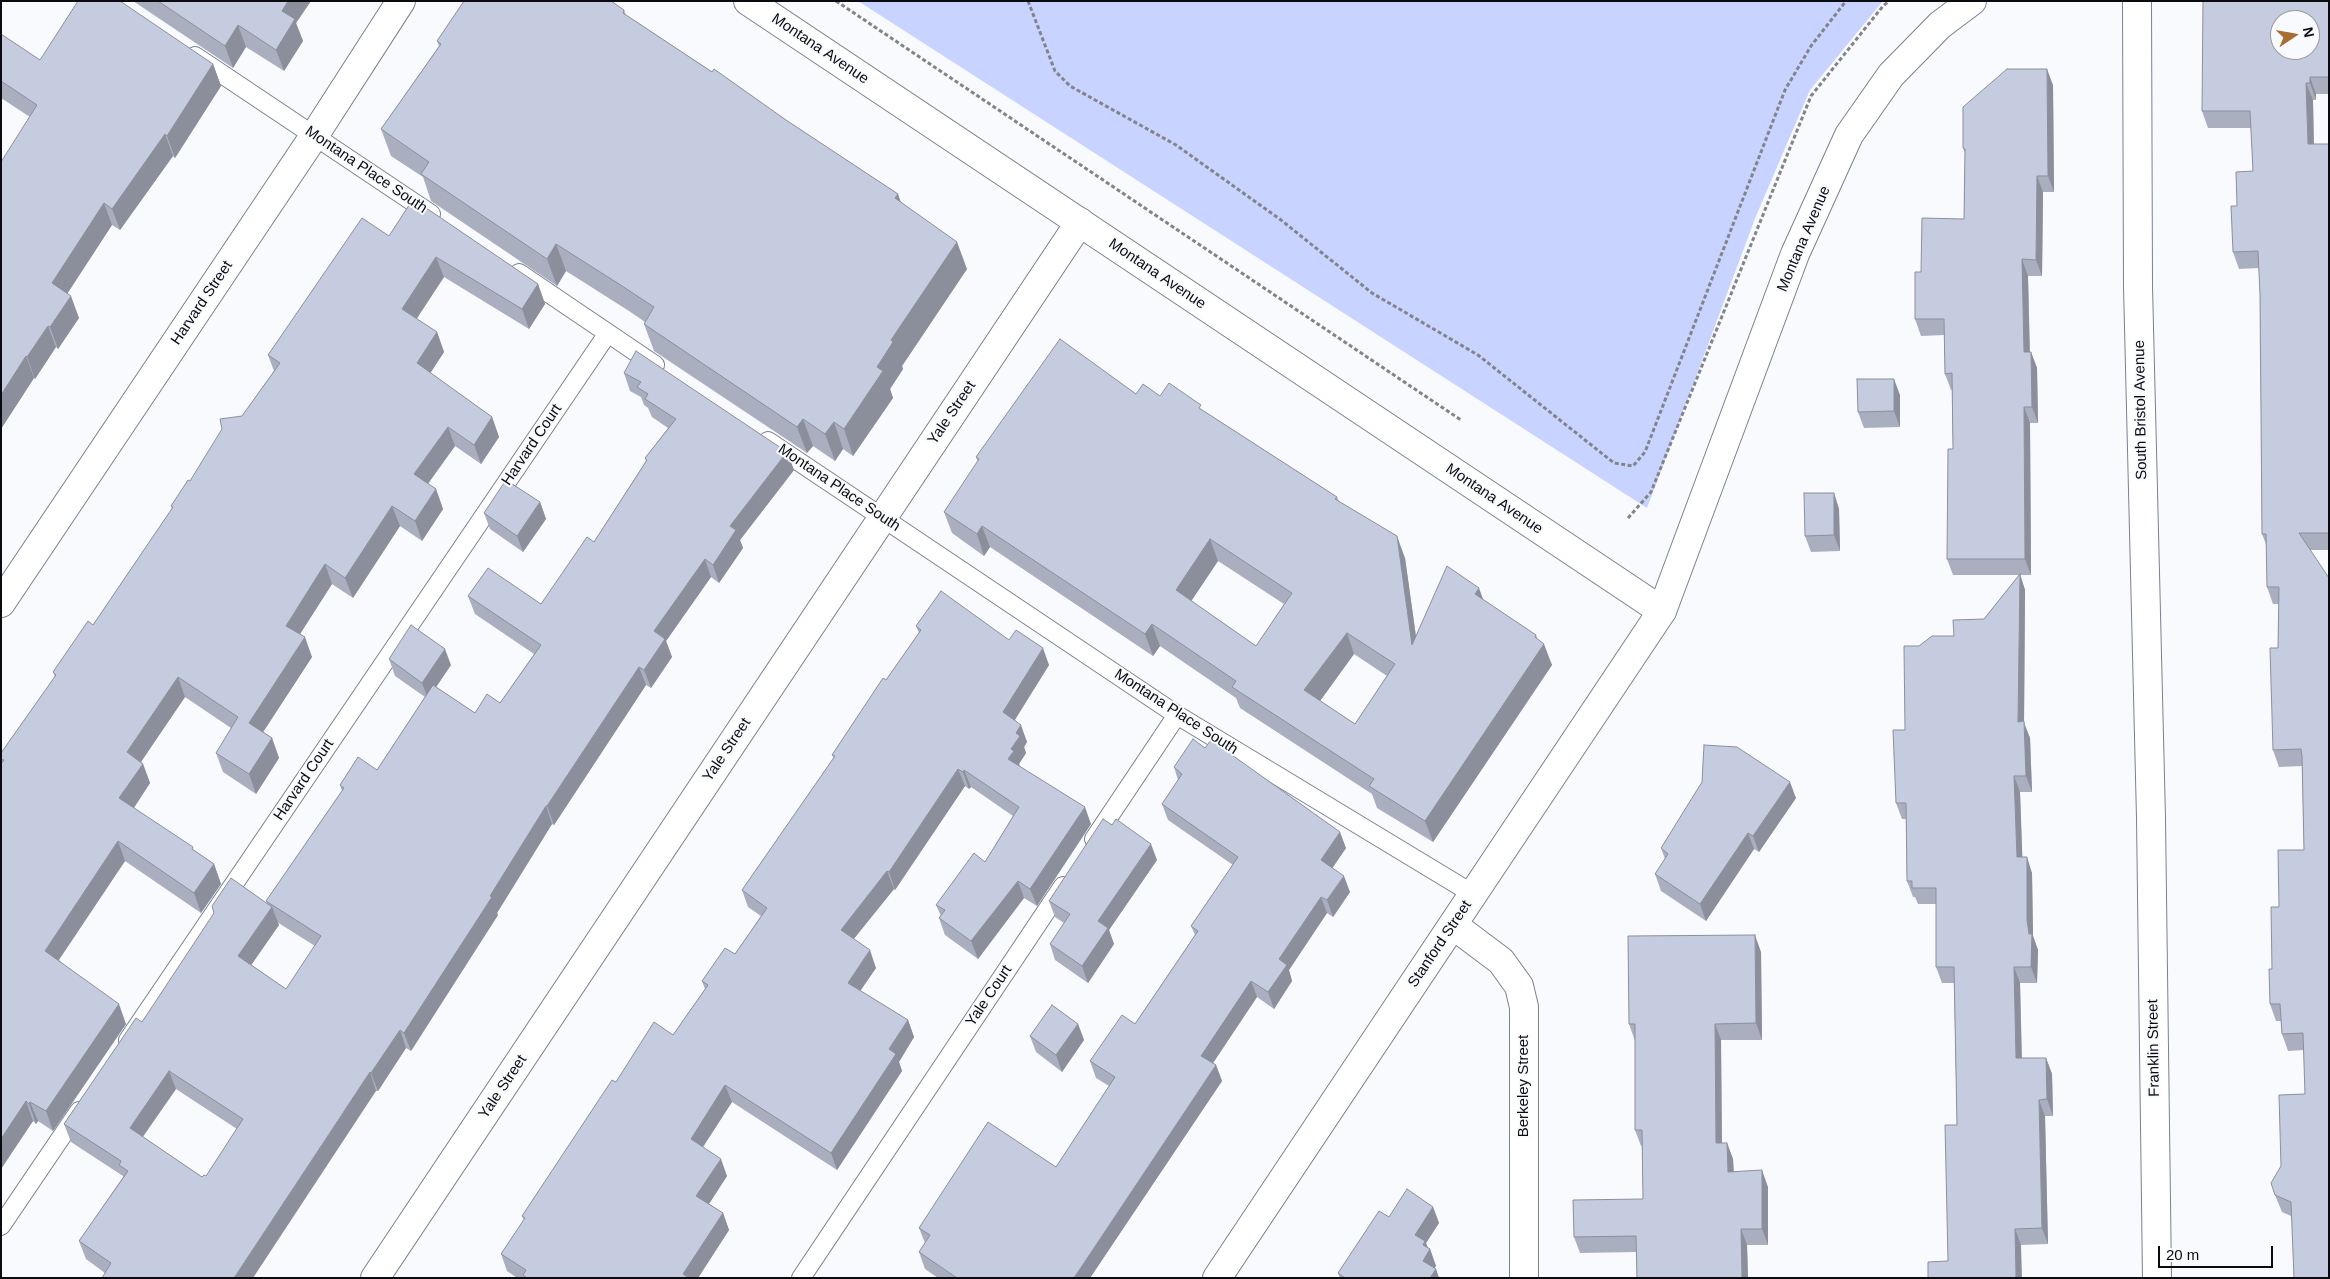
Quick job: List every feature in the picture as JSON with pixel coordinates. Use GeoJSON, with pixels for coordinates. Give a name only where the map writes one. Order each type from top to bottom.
{"type":"FeatureCollection","features":[{"type":"Feature","properties":{"kind":"street","name":"Harvard Street"},"geometry":{"type":"LineString","coordinates":[[1,603],[314,136],[401,1]]}},
{"type":"Feature","properties":{"kind":"street","name":"Montana Avenue"},"geometry":{"type":"LineString","coordinates":[[748,1],[1662,611],[1796,254],[1849,135],[1891,75],[1940,25],[1972,1]]}},
{"type":"Feature","properties":{"kind":"street","name":"South Bristol Avenue"},"geometry":{"type":"LineString","coordinates":[[2137,1],[2138,286],[2151,818]]}},
{"type":"Feature","properties":{"kind":"street","name":"Yale Street"},"geometry":{"type":"LineString","coordinates":[[375,1278],[1080,222]]}},
{"type":"Feature","properties":{"kind":"street","name":"Stanford Street"},"geometry":{"type":"LineString","coordinates":[[1217,1278],[1662,611]]}},
{"type":"Feature","properties":{"kind":"street","name":"Franklin Street"},"geometry":{"type":"LineString","coordinates":[[2151,818],[2157,1278]]}},
{"type":"Feature","properties":{"kind":"street","name":"Berkeley Street"},"geometry":{"type":"LineString","coordinates":[[1453,925],[1502,961],[1519,986],[1524,1007],[1524,1278]]}},
{"type":"Feature","properties":{"kind":"lane","name":"Montana Place South"},"geometry":{"type":"LineString","coordinates":[[178,44],[445,223]]}},
{"type":"Feature","properties":{"kind":"lane"},"geometry":{"type":"LineString","coordinates":[[502,262],[672,376]]}},
{"type":"Feature","properties":{"kind":"lane","name":"Harvard Court"},"geometry":{"type":"LineString","coordinates":[[119,1053],[608,333]]}},
{"type":"Feature","properties":{"kind":"lane","name":"Montana Place South"},"geometry":{"type":"LineString","coordinates":[[753,430],[1177,715],[1473,894]]}},
{"type":"Feature","properties":{"kind":"lane"},"geometry":{"type":"LineString","coordinates":[[1083,856],[1177,715]]}},
{"type":"Feature","properties":{"kind":"lane","name":"Yale Court"},"geometry":{"type":"LineString","coordinates":[[801,1278],[1072,872]]}},
{"type":"Feature","properties":{"kind":"lane"},"geometry":{"type":"LineString","coordinates":[[1,1226],[91,1094]]}},
{"type":"Feature","properties":{"kind":"path"},"geometry":{"type":"LineString","coordinates":[[836,1],[1461,420]]}},
{"type":"Feature","properties":{"kind":"path"},"geometry":{"type":"LineString","coordinates":[[1028,1],[1055,71],[1070,86],[1176,145],[1281,220],[1372,293],[1478,355],[1614,463],[1633,466],[1645,452],[1785,90],[1811,46],[1846,1]]}},
{"type":"Feature","properties":{"kind":"path"},"geometry":{"type":"LineString","coordinates":[[1628,518],[1651,492],[1811,96],[1883,6],[1890,1]]}},
{"type":"Feature","properties":{"kind":"shaded area"},"geometry":{"type":"Polygon","coordinates":[[[858,1],[1883,1],[1810,90],[1756,216],[1647,508],[858,1]]]}},
{"type":"Feature","properties":{"kind":"building"},"geometry":{"type":"Polygon","coordinates":[[[78,1],[120,1],[213,64],[167,136],[165,134],[112,209],[104,203],[52,283],[71,296],[50,327],[48,326],[26,356],[1,395],[1,162],[37,105],[1,81],[1,34],[40,60],[78,1]]]}},
{"type":"Feature","properties":{"kind":"building"},"geometry":{"type":"Polygon","coordinates":[[[158,1],[288,1],[282,11],[295,19],[276,50],[238,25],[225,46],[158,1]]]}},
{"type":"Feature","properties":{"kind":"building"},"geometry":{"type":"Polygon","coordinates":[[[464,1],[611,1],[624,10],[623,13],[712,72],[714,69],[786,120],[898,194],[895,198],[957,242],[891,340],[893,342],[877,367],[883,371],[844,429],[834,422],[825,434],[803,419],[797,427],[644,324],[654,307],[556,244],[547,259],[421,174],[429,162],[381,129],[441,44],[437,41],[464,1]]]}},
{"type":"Feature","properties":{"kind":"building"},"geometry":{"type":"Polygon","coordinates":[[[2203,1],[2329,1],[2329,77],[2310,77],[2310,83],[2306,83],[2308,144],[2329,144],[2329,533],[2299,533],[2329,578],[2329,1278],[2294,1278],[2291,1202],[2275,1195],[2271,1183],[2281,1166],[2279,1095],[2305,1094],[2303,1033],[2282,1034],[2280,1004],[2270,1004],[2269,969],[2272,969],[2271,907],[2279,907],[2278,850],[2304,850],[2301,749],[2273,750],[2270,648],[2278,648],[2279,587],[2267,587],[2266,534],[2262,534],[2258,251],[2233,252],[2231,206],[2237,206],[2236,172],[2253,171],[2250,111],[2202,111],[2203,1]]]}},
{"type":"Feature","properties":{"kind":"building"},"geometry":{"type":"Polygon","coordinates":[[[2007,69],[2047,69],[2048,176],[2037,176],[2036,260],[2022,259],[2024,352],[2031,352],[2032,407],[2024,407],[2025,559],[1947,559],[1948,449],[1953,449],[1952,373],[1945,374],[1944,319],[1915,319],[1915,272],[1921,272],[1922,218],[1964,219],[1965,149],[1963,148],[1963,107],[2007,69]]]}},
{"type":"Feature","properties":{"kind":"building"},"geometry":{"type":"Polygon","coordinates":[[[413,199],[538,284],[522,309],[436,257],[402,309],[437,332],[417,363],[492,417],[474,445],[448,427],[414,474],[436,489],[415,521],[392,506],[345,578],[325,564],[286,626],[305,637],[249,723],[272,738],[249,774],[216,753],[238,717],[178,677],[127,752],[143,764],[119,798],[193,847],[192,849],[214,864],[194,893],[118,841],[45,951],[119,1004],[46,1111],[26,1101],[1,1139],[1,764],[4,760],[1,759],[1,753],[56,675],[53,672],[88,621],[93,625],[173,507],[171,506],[188,480],[190,481],[222,429],[220,419],[242,416],[280,363],[268,355],[362,218],[389,236],[413,199]]]}},
{"type":"Feature","properties":{"kind":"building"},"geometry":{"type":"Polygon","coordinates":[[[1060,339],[1136,394],[1143,384],[1160,396],[1169,383],[1201,405],[1199,408],[1337,497],[1335,499],[1397,536],[1412,645],[1447,566],[1479,588],[1475,594],[1536,635],[1535,637],[1544,644],[1425,821],[1369,786],[1374,779],[1232,687],[1236,681],[1152,624],[1145,634],[982,526],[977,534],[944,512],[979,459],[976,457],[1060,339]],[[1210,539],[1176,590],[1256,646],[1292,593],[1210,539]],[[1347,633],[1304,690],[1355,724],[1395,664],[1347,633]]]}},
{"type":"Feature","properties":{"kind":"building"},"geometry":{"type":"Polygon","coordinates":[[[636,351],[787,452],[730,526],[736,530],[713,565],[705,559],[654,631],[665,639],[644,670],[639,667],[546,806],[490,896],[492,897],[404,1033],[400,1030],[370,1072],[234,1278],[102,1278],[111,1263],[79,1241],[128,1171],[119,1165],[121,1161],[64,1124],[136,1018],[142,1022],[214,913],[212,906],[231,878],[272,907],[238,956],[286,989],[321,936],[266,901],[344,788],[340,785],[358,757],[377,770],[433,685],[475,713],[487,694],[500,703],[541,645],[468,596],[488,568],[541,604],[587,537],[594,542],[647,460],[645,458],[676,419],[645,399],[648,394],[637,387],[641,382],[624,373],[636,351]],[[169,1071],[130,1128],[202,1177],[206,1176],[243,1119],[169,1071]]]}},
{"type":"Feature","properties":{"kind":"building"},"geometry":{"type":"Polygon","coordinates":[[[1857,379],[1894,379],[1894,411],[1858,412],[1857,379]]]}},
{"type":"Feature","properties":{"kind":"building"},"geometry":{"type":"Polygon","coordinates":[[[506,480],[540,502],[517,536],[484,513],[506,480]]]}},
{"type":"Feature","properties":{"kind":"building"},"geometry":{"type":"Polygon","coordinates":[[[1804,493],[1834,493],[1834,535],[1805,536],[1804,493]]]}},
{"type":"Feature","properties":{"kind":"building"},"geometry":{"type":"Polygon","coordinates":[[[2020,574],[2018,722],[2024,721],[2026,776],[2014,776],[2017,857],[2027,857],[2027,920],[2029,934],[2032,934],[2031,967],[2014,967],[2016,1058],[2046,1058],[2047,1099],[2039,1100],[2042,1228],[2015,1229],[2016,1278],[1928,1278],[1928,1262],[1948,1261],[1945,1125],[1957,1125],[1954,967],[1936,967],[1936,888],[1912,888],[1912,881],[1907,881],[1906,803],[1896,803],[1893,730],[1905,730],[1904,646],[1919,646],[1932,636],[1954,636],[1953,620],[1984,619],[2020,574]]]}},
{"type":"Feature","properties":{"kind":"building"},"geometry":{"type":"Polygon","coordinates":[[[941,591],[1009,640],[1016,630],[1043,648],[1003,712],[1021,725],[1016,733],[1020,736],[1011,749],[1014,751],[1008,759],[1085,807],[1030,889],[1018,881],[971,941],[939,918],[945,910],[936,905],[974,853],[985,862],[1019,807],[964,770],[963,772],[958,769],[889,872],[887,871],[841,930],[870,950],[848,983],[908,1020],[889,1049],[896,1054],[831,1153],[725,1085],[691,1139],[721,1159],[696,1196],[723,1213],[683,1274],[689,1278],[527,1278],[523,1275],[526,1270],[501,1254],[525,1218],[522,1216],[612,1080],[616,1082],[654,1022],[673,1035],[708,985],[702,981],[725,948],[735,954],[767,908],[742,890],[835,756],[832,755],[883,678],[886,680],[921,630],[916,626],[941,591]]]}},
{"type":"Feature","properties":{"kind":"building"},"geometry":{"type":"Polygon","coordinates":[[[411,625],[445,649],[422,683],[389,659],[411,625]]]}},
{"type":"Feature","properties":{"kind":"building"},"geometry":{"type":"Polygon","coordinates":[[[1193,739],[1205,748],[1211,740],[1340,832],[1321,860],[1344,876],[1327,900],[1321,897],[1279,959],[1287,965],[1268,992],[1251,981],[1201,1056],[1216,1065],[1074,1278],[957,1278],[919,1252],[930,1235],[919,1228],[988,1122],[1056,1167],[1115,1077],[1090,1061],[1122,1015],[1135,1024],[1198,931],[1191,926],[1238,857],[1162,804],[1182,774],[1174,767],[1193,739]]]}},
{"type":"Feature","properties":{"kind":"building"},"geometry":{"type":"Polygon","coordinates":[[[1704,745],[1737,747],[1790,782],[1753,836],[1748,833],[1700,904],[1655,874],[1668,854],[1661,848],[1702,782],[1704,745]]]}},
{"type":"Feature","properties":{"kind":"building"},"geometry":{"type":"Polygon","coordinates":[[[1103,819],[1112,825],[1116,819],[1151,844],[1098,921],[1108,928],[1082,966],[1050,944],[1070,914],[1049,901],[1103,819]]]}},
{"type":"Feature","properties":{"kind":"building"},"geometry":{"type":"Polygon","coordinates":[[[1755,935],[1756,1023],[1715,1024],[1716,1143],[1727,1143],[1728,1172],[1762,1170],[1762,1229],[1741,1229],[1742,1278],[1637,1278],[1636,1236],[1574,1237],[1573,1200],[1643,1199],[1642,1130],[1635,1130],[1635,1024],[1629,1024],[1628,936],[1755,935]]]}},
{"type":"Feature","properties":{"kind":"building"},"geometry":{"type":"Polygon","coordinates":[[[1052,1005],[1078,1024],[1056,1055],[1030,1036],[1052,1005]]]}},
{"type":"Feature","properties":{"kind":"building"},"geometry":{"type":"Polygon","coordinates":[[[1407,1189],[1433,1207],[1415,1235],[1425,1241],[1423,1245],[1430,1249],[1423,1261],[1436,1269],[1430,1278],[1345,1278],[1338,1273],[1379,1211],[1389,1217],[1407,1189]]]}}]}
